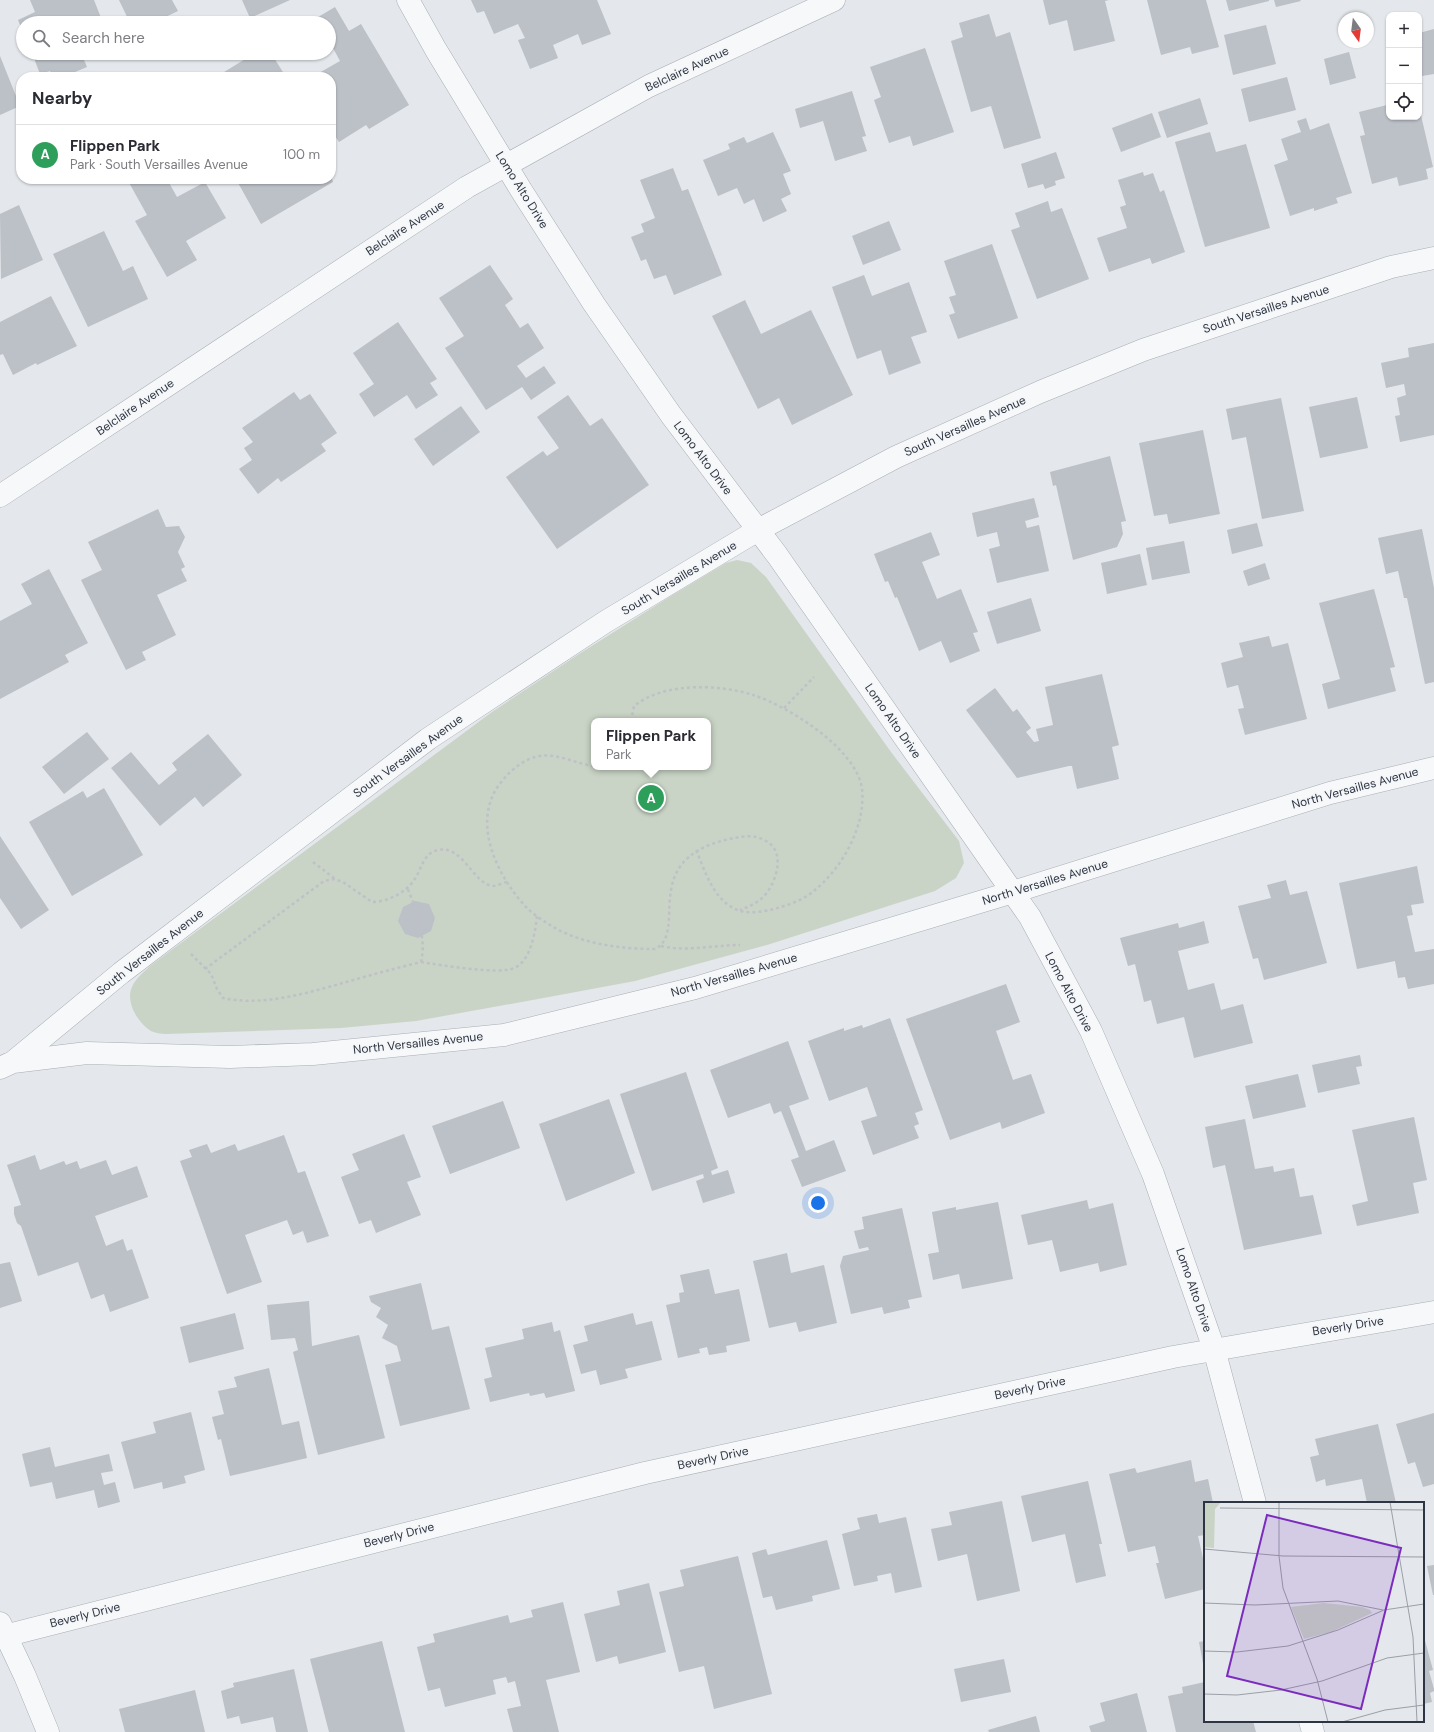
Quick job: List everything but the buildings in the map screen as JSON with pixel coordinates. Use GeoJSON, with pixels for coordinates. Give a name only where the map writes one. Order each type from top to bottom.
{"type":"FeatureCollection","features":[{"type":"Feature","properties":{"kind":"street","name":"Lomo Alto Drive"},"geometry":{"type":"LineString","coordinates":[[408,0],[436,50],[506,165],[594,304],[671,415],[758,530],[1030,917],[1094,1038],[1153,1174],[1214,1349],[1254,1502]]}},
{"type":"Feature","properties":{"kind":"street","name":"Belclaire Avenue"},"geometry":{"type":"LineString","coordinates":[[0,496],[460,191],[650,86],[834,0]]}},
{"type":"Feature","properties":{"kind":"street","name":"South Versailles Avenue"},"geometry":{"type":"LineString","coordinates":[[7,1065],[121,973],[428,739],[605,622],[758,530],[896,457],[1040,392],[1143,350],[1391,267],[1434,258]]}},
{"type":"Feature","properties":{"kind":"street","name":"North Versailles Avenue"},"geometry":{"type":"LineString","coordinates":[[7,1065],[86,1053],[230,1057],[313,1054],[504,1035],[695,988],[1013,892],[1330,792],[1434,768]]}},
{"type":"Feature","properties":{"kind":"street","name":"Beverly Drive"},"geometry":{"type":"LineString","coordinates":[[2,1632],[645,1473],[1214,1349],[1434,1312]]}},
{"type":"Feature","properties":{"kind":"street"},"geometry":{"type":"LineString","coordinates":[[2,1632],[48,1732]]}},
{"type":"Feature","properties":{"kind":"street"},"geometry":{"type":"LineString","coordinates":[[1310,1722],[1313,1732]]}},
{"type":"Feature","properties":{"kind":"path"},"geometry":{"type":"LineString","coordinates":[[784,708],[814,677]]}},
{"type":"Feature","properties":{"kind":"path"},"geometry":{"type":"LineString","coordinates":[[632,718],[634,706],[642,699],[668,691],[704,687],[735,689],[784,708],[813,727],[843,753],[856,771],[862,788],[862,808],[851,842],[840,861],[815,891],[800,900],[764,912],[746,912],[734,908],[721,899],[713,888],[696,850]]}},
{"type":"Feature","properties":{"kind":"path"},"geometry":{"type":"LineString","coordinates":[[591,765],[551,756],[536,757],[510,771],[497,786],[490,798],[487,814],[487,828],[494,858],[507,882],[527,908],[564,933],[586,942],[655,949],[661,946],[664,941],[668,923],[671,884],[675,874],[684,861],[696,850],[718,842],[746,836],[758,837],[773,845],[777,853],[778,864],[775,877],[770,889],[762,898],[751,906],[740,910]]}},
{"type":"Feature","properties":{"kind":"path"},"geometry":{"type":"LineString","coordinates":[[310,859],[334,879],[350,886],[372,902],[388,900],[407,887],[415,878],[426,857],[438,850],[451,852],[458,856],[482,880],[492,886],[507,882]]}},
{"type":"Feature","properties":{"kind":"path"},"geometry":{"type":"LineString","coordinates":[[206,969],[312,889],[324,881],[334,879]]}},
{"type":"Feature","properties":{"kind":"path"},"geometry":{"type":"LineString","coordinates":[[407,887],[415,908],[423,942],[424,954],[421,962]]}},
{"type":"Feature","properties":{"kind":"path"},"geometry":{"type":"LineString","coordinates":[[189,952],[211,974],[217,989],[223,998],[250,1000],[275,998],[303,993],[421,962],[490,971],[514,968],[521,963],[530,947],[535,934],[537,916]]}},
{"type":"Feature","properties":{"kind":"path"},"geometry":{"type":"LineString","coordinates":[[661,946],[674,949],[692,950],[744,945]]}},
{"type":"Feature","properties":{"kind":"green space"},"geometry":{"type":"Polygon","coordinates":[[[737,560],[751,563],[766,577],[891,752],[959,841],[964,863],[956,878],[935,891],[767,945],[635,981],[416,1021],[341,1028],[166,1034],[151,1031],[137,1018],[130,999],[130,993],[136,981],[150,966],[492,712],[579,654],[726,563],[737,560]]]}},
{"type":"Feature","properties":{"kind":"place","name":"Flippen Park"},"geometry":{"type":"Point","coordinates":[651,798]}}]}
